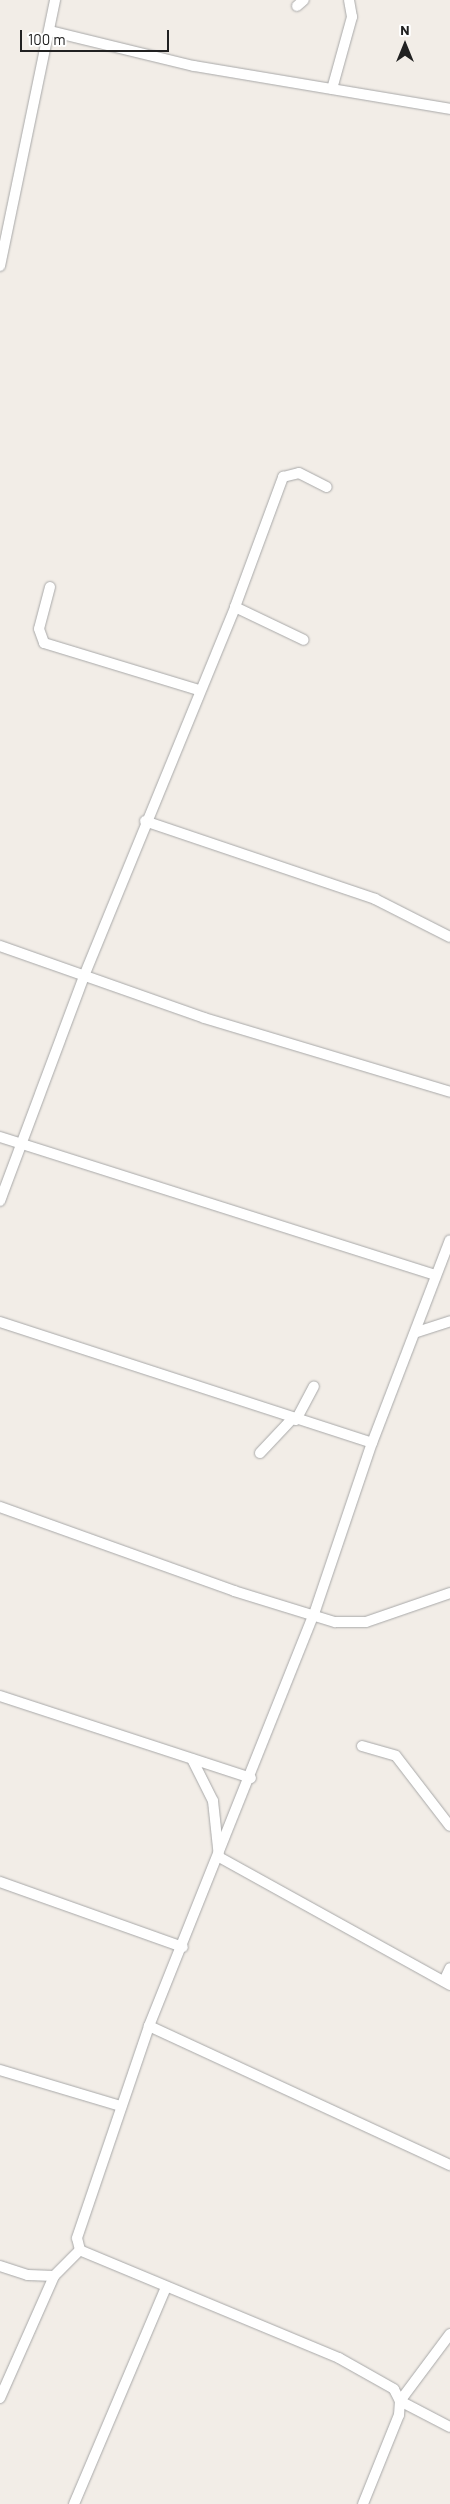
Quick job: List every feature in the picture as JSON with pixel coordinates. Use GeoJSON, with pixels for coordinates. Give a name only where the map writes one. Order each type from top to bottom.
{"type":"FeatureCollection","features":[{"type":"Feature","properties":{"kind":"street"},"geometry":{"type":"LineString","coordinates":[[0,266],[56,0]]}},
{"type":"Feature","properties":{"kind":"street"},"geometry":{"type":"LineString","coordinates":[[332,89],[352,17],[349,0]]}},
{"type":"Feature","properties":{"kind":"street"},"geometry":{"type":"LineString","coordinates":[[50,31],[194,66],[450,109]]}},
{"type":"Feature","properties":{"kind":"street"},"geometry":{"type":"LineString","coordinates":[[0,1200],[84,976],[198,690],[235,607],[285,475],[299,472],[327,487]]}},
{"type":"Feature","properties":{"kind":"street"},"geometry":{"type":"LineString","coordinates":[[50,588],[39,630],[44,643],[198,690]]}},
{"type":"Feature","properties":{"kind":"street"},"geometry":{"type":"LineString","coordinates":[[235,607],[304,640]]}},
{"type":"Feature","properties":{"kind":"street"},"geometry":{"type":"LineString","coordinates":[[146,821],[384,902],[450,936]]}},
{"type":"Feature","properties":{"kind":"street"},"geometry":{"type":"LineString","coordinates":[[0,946],[204,1018],[450,1092]]}},
{"type":"Feature","properties":{"kind":"street"},"geometry":{"type":"LineString","coordinates":[[0,1137],[434,1275]]}},
{"type":"Feature","properties":{"kind":"street"},"geometry":{"type":"LineString","coordinates":[[80,2250],[77,2238],[81,2218],[149,2026],[251,1778],[313,1617],[372,1443],[417,1332],[434,1275],[450,1240]]}},
{"type":"Feature","properties":{"kind":"street"},"geometry":{"type":"LineString","coordinates":[[417,1332],[450,1321]]}},
{"type":"Feature","properties":{"kind":"street"},"geometry":{"type":"LineString","coordinates":[[0,1322],[372,1443]]}},
{"type":"Feature","properties":{"kind":"street"},"geometry":{"type":"LineString","coordinates":[[260,1453],[294,1419],[314,1386]]}},
{"type":"Feature","properties":{"kind":"street"},"geometry":{"type":"LineString","coordinates":[[0,1507],[313,1617],[366,1622],[450,1593]]}},
{"type":"Feature","properties":{"kind":"street"},"geometry":{"type":"LineString","coordinates":[[0,1696],[251,1778]]}},
{"type":"Feature","properties":{"kind":"street"},"geometry":{"type":"LineString","coordinates":[[362,1746],[396,1756],[450,1826]]}},
{"type":"Feature","properties":{"kind":"street"},"geometry":{"type":"LineString","coordinates":[[192,1760],[213,1801],[219,1857]]}},
{"type":"Feature","properties":{"kind":"street"},"geometry":{"type":"LineString","coordinates":[[219,1857],[447,1983],[450,1968]]}},
{"type":"Feature","properties":{"kind":"street"},"geometry":{"type":"LineString","coordinates":[[0,1882],[183,1947]]}},
{"type":"Feature","properties":{"kind":"street"},"geometry":{"type":"LineString","coordinates":[[149,2026],[450,2165]]}},
{"type":"Feature","properties":{"kind":"street"},"geometry":{"type":"LineString","coordinates":[[0,2070],[121,2106]]}},
{"type":"Feature","properties":{"kind":"street"},"geometry":{"type":"LineString","coordinates":[[0,2398],[54,2276],[80,2250]]}},
{"type":"Feature","properties":{"kind":"street"},"geometry":{"type":"LineString","coordinates":[[80,2250],[339,2358],[386,2384],[400,2401],[450,2427]]}},
{"type":"Feature","properties":{"kind":"street"},"geometry":{"type":"LineString","coordinates":[[0,2266],[28,2275],[54,2276]]}},
{"type":"Feature","properties":{"kind":"street"},"geometry":{"type":"LineString","coordinates":[[74,2504],[166,2287]]}},
{"type":"Feature","properties":{"kind":"street"},"geometry":{"type":"LineString","coordinates":[[363,2504],[391,2438],[400,2401],[450,2334]]}}]}
